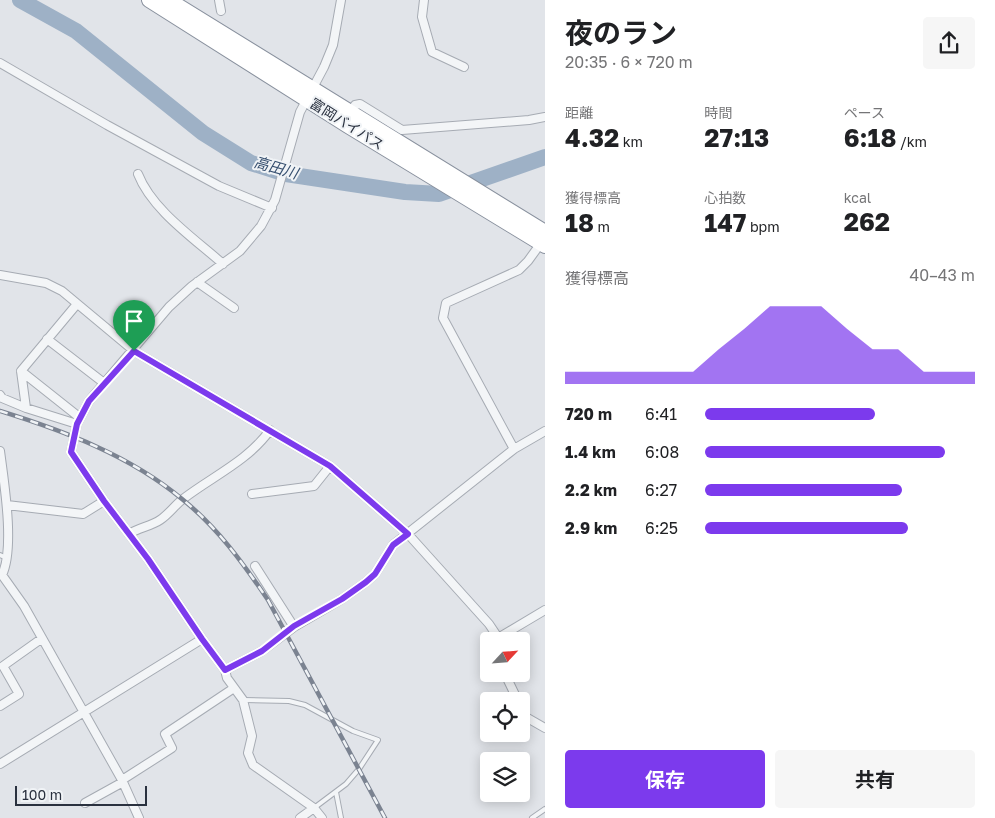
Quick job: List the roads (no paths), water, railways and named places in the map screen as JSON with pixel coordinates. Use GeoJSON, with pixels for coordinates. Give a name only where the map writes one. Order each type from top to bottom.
{"type":"FeatureCollection","features":[{"type":"Feature","properties":{"kind":"highway","name":"富岡バイパス"},"geometry":{"type":"LineString","coordinates":[[150,0],[504,206],[544,240]]}},
{"type":"Feature","properties":{"kind":"highway","name":"富岡バイパス"},"geometry":{"type":"LineString","coordinates":[[169,0],[310,94]]}},
{"type":"Feature","properties":{"kind":"highway","name":"富岡バイパス"},"geometry":{"type":"LineString","coordinates":[[351,118],[483,208],[544,240]]}},
{"type":"Feature","properties":{"kind":"street"},"geometry":{"type":"LineString","coordinates":[[219,0],[221,10]]}},
{"type":"Feature","properties":{"kind":"street"},"geometry":{"type":"LineString","coordinates":[[322,818],[314,808],[253,765],[248,753],[252,736],[243,700],[228,678],[225,670],[71,452],[78,420],[89,401],[104,383],[134,351],[170,307],[198,282],[240,251],[261,226],[274,204],[300,112],[324,67],[333,45],[341,0]]}},
{"type":"Feature","properties":{"kind":"street"},"geometry":{"type":"LineString","coordinates":[[424,0],[422,17],[432,52],[464,67]]}},
{"type":"Feature","properties":{"kind":"street"},"geometry":{"type":"LineString","coordinates":[[0,63],[211,182],[274,204]]}},
{"type":"Feature","properties":{"kind":"street"},"geometry":{"type":"LineString","coordinates":[[351,118],[355,105],[360,104],[402,130],[529,120],[545,117]]}},
{"type":"Feature","properties":{"kind":"street"},"geometry":{"type":"LineString","coordinates":[[138,174],[142,184],[167,216],[223,264]]}},
{"type":"Feature","properties":{"kind":"street"},"geometry":{"type":"LineString","coordinates":[[514,449],[443,318],[446,303],[519,270],[544,240]]}},
{"type":"Feature","properties":{"kind":"street"},"geometry":{"type":"LineString","coordinates":[[0,275],[46,283],[62,291],[134,351],[330,466],[408,534],[489,624],[494,632]]}},
{"type":"Feature","properties":{"kind":"street"},"geometry":{"type":"LineString","coordinates":[[198,282],[234,308]]}},
{"type":"Feature","properties":{"kind":"street"},"geometry":{"type":"LineString","coordinates":[[26,408],[21,371],[77,304]]}},
{"type":"Feature","properties":{"kind":"street"},"geometry":{"type":"LineString","coordinates":[[47,339],[104,383]]}},
{"type":"Feature","properties":{"kind":"street"},"geometry":{"type":"LineString","coordinates":[[21,371],[78,420]]}},
{"type":"Feature","properties":{"kind":"street"},"geometry":{"type":"LineString","coordinates":[[0,395],[2,398],[26,408],[78,420]]}},
{"type":"Feature","properties":{"kind":"street"},"geometry":{"type":"LineString","coordinates":[[129,534],[159,521],[183,499],[247,455],[260,444],[270,430]]}},
{"type":"Feature","properties":{"kind":"street"},"geometry":{"type":"LineString","coordinates":[[225,670],[262,651],[294,626],[342,599],[366,582],[375,574],[393,545],[514,449],[545,431]]}},
{"type":"Feature","properties":{"kind":"street"},"geometry":{"type":"LineString","coordinates":[[0,451],[5,508],[3,556],[6,568],[1,576],[24,606],[41,640],[122,781],[139,818]]}},
{"type":"Feature","properties":{"kind":"street"},"geometry":{"type":"LineString","coordinates":[[252,494],[314,486],[330,466]]}},
{"type":"Feature","properties":{"kind":"street"},"geometry":{"type":"LineString","coordinates":[[5,508],[83,514],[104,501]]}},
{"type":"Feature","properties":{"kind":"street"},"geometry":{"type":"LineString","coordinates":[[255,566],[294,626]]}},
{"type":"Feature","properties":{"kind":"street"},"geometry":{"type":"LineString","coordinates":[[511,632],[545,610]]}},
{"type":"Feature","properties":{"kind":"street"},"geometry":{"type":"LineString","coordinates":[[0,764],[202,639]]}},
{"type":"Feature","properties":{"kind":"street"},"geometry":{"type":"LineString","coordinates":[[0,706],[20,694],[3,666],[41,640]]}},
{"type":"Feature","properties":{"kind":"street"},"geometry":{"type":"LineString","coordinates":[[85,804],[172,748],[165,734],[234,688]]}},
{"type":"Feature","properties":{"kind":"street"},"geometry":{"type":"LineString","coordinates":[[530,719],[545,728]]}},
{"type":"Feature","properties":{"kind":"street"},"geometry":{"type":"LineString","coordinates":[[300,818],[314,808]]}},
{"type":"Feature","properties":{"kind":"lane"},"geometry":{"type":"LineString","coordinates":[[243,700],[289,701],[305,705],[353,731],[378,740],[359,769],[346,784],[314,808]]}},
{"type":"Feature","properties":{"kind":"lane"},"geometry":{"type":"LineString","coordinates":[[336,792],[341,818]]}},
{"type":"Feature","properties":{"kind":"lane"},"geometry":{"type":"LineString","coordinates":[[532,818],[545,809]]}},
{"type":"Feature","properties":{"kind":"waterway","name":"高田川"},"geometry":{"type":"LineString","coordinates":[[20,0],[76,31],[203,133],[251,163],[286,174],[405,192],[439,194],[545,157]]}},
{"type":"Feature","properties":{"kind":"railway"},"geometry":{"type":"LineString","coordinates":[[0,411],[72,436],[118,457],[162,483],[207,521],[239,559],[268,600],[385,818]]}}]}
